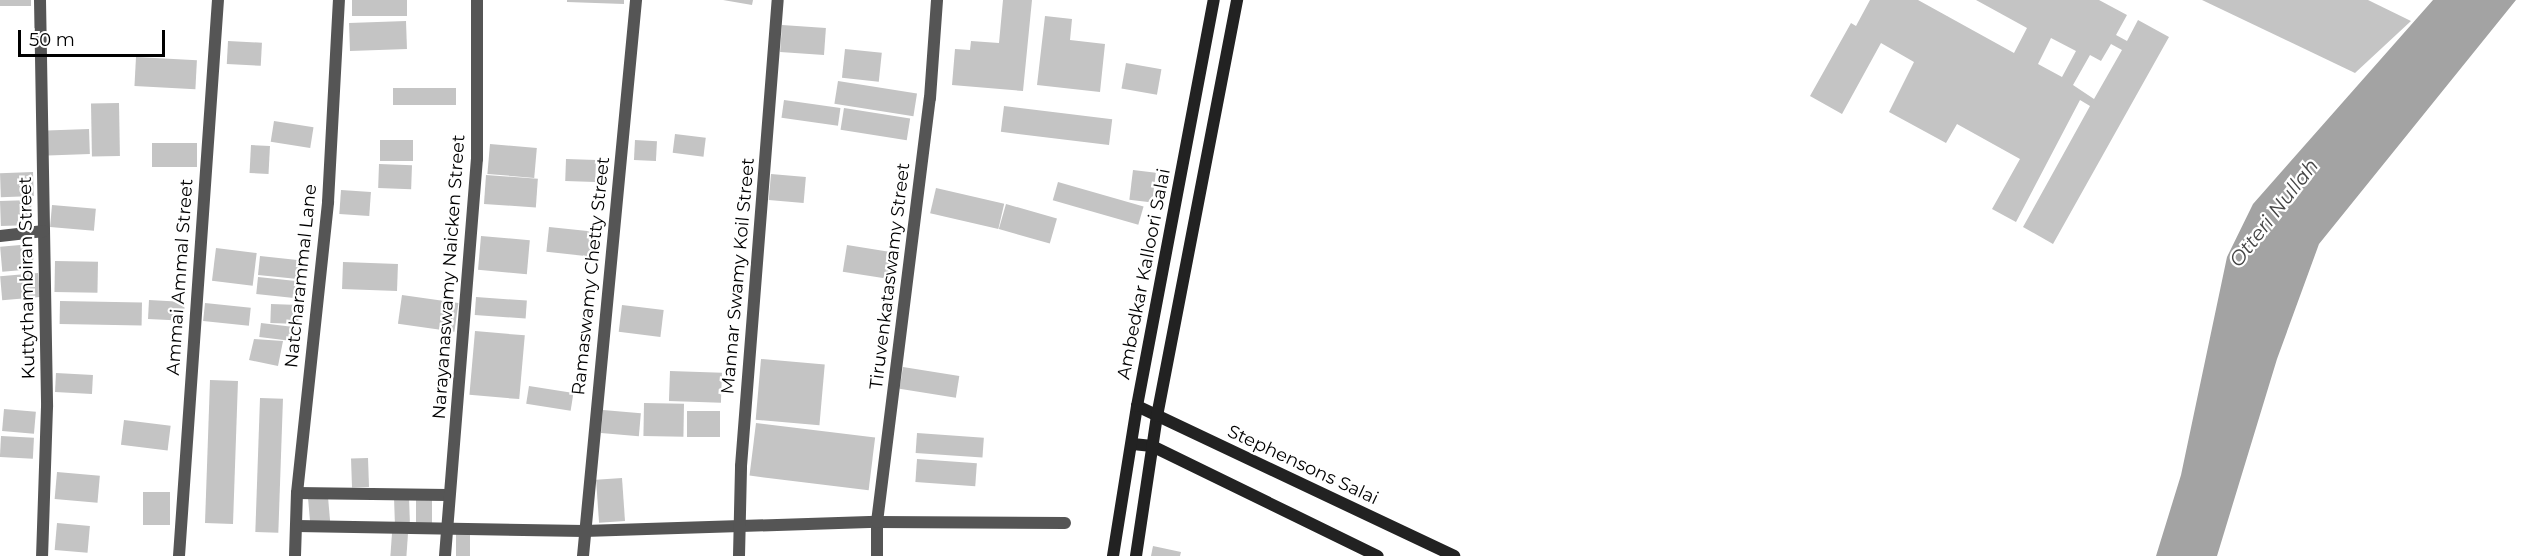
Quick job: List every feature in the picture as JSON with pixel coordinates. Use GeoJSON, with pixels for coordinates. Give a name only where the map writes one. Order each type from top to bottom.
{"type":"FeatureCollection","features":[{"type":"Feature","properties":{"kind":"main road","name":"Ambedkar Kalloori Salai"},"geometry":{"type":"LineString","coordinates":[[1113,556],[1133,444],[1137,406],[1215,0]]}},
{"type":"Feature","properties":{"kind":"main road"},"geometry":{"type":"LineString","coordinates":[[1136,556],[1157,416],[1237,0]]}},
{"type":"Feature","properties":{"kind":"main road","name":"Stephensons Salai"},"geometry":{"type":"LineString","coordinates":[[1137,406],[1454,556]]}},
{"type":"Feature","properties":{"kind":"main road"},"geometry":{"type":"LineString","coordinates":[[1133,444],[1152,446],[1378,556]]}},
{"type":"Feature","properties":{"kind":"street","name":"Kuttythambiran Street"},"geometry":{"type":"LineString","coordinates":[[40,0],[47,407],[42,556]]}},
{"type":"Feature","properties":{"kind":"street","name":"Ammai Ammal Street"},"geometry":{"type":"LineString","coordinates":[[179,556],[218,0]]}},
{"type":"Feature","properties":{"kind":"street","name":"Natcharammal Lane"},"geometry":{"type":"LineString","coordinates":[[295,556],[297,493],[328,202],[339,0]]}},
{"type":"Feature","properties":{"kind":"street","name":"Narayanaswamy Naicken Street"},"geometry":{"type":"LineString","coordinates":[[445,556],[447,495],[459,404],[477,159],[477,0]]}},
{"type":"Feature","properties":{"kind":"street","name":"Ramaswamy Chetty Street"},"geometry":{"type":"LineString","coordinates":[[583,556],[636,0]]}},
{"type":"Feature","properties":{"kind":"street","name":"Mannar Swamy Koil Street"},"geometry":{"type":"LineString","coordinates":[[739,556],[737,525],[778,0]]}},
{"type":"Feature","properties":{"kind":"street","name":"Tiruvenkataswamy Street"},"geometry":{"type":"LineString","coordinates":[[877,556],[877,522],[930,98],[937,0]]}},
{"type":"Feature","properties":{"kind":"street"},"geometry":{"type":"LineString","coordinates":[[0,236],[44,231]]}},
{"type":"Feature","properties":{"kind":"street"},"geometry":{"type":"LineString","coordinates":[[297,493],[447,495]]}},
{"type":"Feature","properties":{"kind":"street"},"geometry":{"type":"LineString","coordinates":[[297,526],[584,531],[877,522],[1065,523]]}},
{"type":"Feature","properties":{"kind":"water","name":"Otteri Nullah"},"geometry":{"type":"Polygon","coordinates":[[[2433,0],[2516,0],[2319,244],[2277,359],[2217,556],[2156,556],[2181,475],[2227,257],[2253,204],[2433,0]]]}},
{"type":"Feature","properties":{"kind":"building"},"geometry":{"type":"Polygon","coordinates":[[[0,0],[31,0],[31,6],[0,6],[0,0]]]}},
{"type":"Feature","properties":{"kind":"building"},"geometry":{"type":"Polygon","coordinates":[[[352,0],[407,0],[407,16],[352,16],[352,0]]]}},
{"type":"Feature","properties":{"kind":"building"},"geometry":{"type":"Polygon","coordinates":[[[567,0],[624,0],[624,4],[567,2],[567,0]]]}},
{"type":"Feature","properties":{"kind":"building"},"geometry":{"type":"Polygon","coordinates":[[[723,0],[753,0],[752,5],[723,0]]]}},
{"type":"Feature","properties":{"kind":"building"},"geometry":{"type":"Polygon","coordinates":[[[1003,0],[1032,0],[1023,91],[952,85],[955,49],[970,50],[971,41],[999,43],[1003,0]]]}},
{"type":"Feature","properties":{"kind":"building"},"geometry":{"type":"Polygon","coordinates":[[[1870,0],[1918,0],[2014,53],[2027,28],[1976,0],[2099,0],[2127,15],[2116,35],[2127,41],[2138,20],[2169,37],[2053,244],[2023,227],[2090,106],[2080,100],[2016,222],[1992,209],[2020,159],[1957,124],[1946,143],[1889,112],[1914,62],[1881,43],[1842,114],[1810,96],[1851,23],[1856,26],[1870,0]],[[2051,38],[2038,64],[2062,77],[2076,51],[2051,38]],[[2111,44],[2101,61],[2090,55],[2073,85],[2094,99],[2122,50],[2111,44]]]}},
{"type":"Feature","properties":{"kind":"building"},"geometry":{"type":"Polygon","coordinates":[[[2202,0],[2368,0],[2411,21],[2355,73],[2202,0]]]}},
{"type":"Feature","properties":{"kind":"building"},"geometry":{"type":"Polygon","coordinates":[[[1045,16],[1072,19],[1070,40],[1105,44],[1100,92],[1037,85],[1045,16]]]}},
{"type":"Feature","properties":{"kind":"building"},"geometry":{"type":"Polygon","coordinates":[[[406,21],[407,49],[350,51],[349,23],[406,21]]]}},
{"type":"Feature","properties":{"kind":"building"},"geometry":{"type":"Polygon","coordinates":[[[782,25],[826,28],[824,55],[780,52],[782,25]]]}},
{"type":"Feature","properties":{"kind":"building"},"geometry":{"type":"Polygon","coordinates":[[[228,41],[262,43],[261,66],[227,64],[228,41]]]}},
{"type":"Feature","properties":{"kind":"building"},"geometry":{"type":"Polygon","coordinates":[[[845,49],[882,53],[879,82],[842,78],[845,49]]]}},
{"type":"Feature","properties":{"kind":"building"},"geometry":{"type":"Polygon","coordinates":[[[136,57],[197,60],[195,89],[134,86],[136,57]]]}},
{"type":"Feature","properties":{"kind":"building"},"geometry":{"type":"Polygon","coordinates":[[[1126,63],[1161,69],[1157,95],[1121,89],[1126,63]]]}},
{"type":"Feature","properties":{"kind":"building"},"geometry":{"type":"Polygon","coordinates":[[[838,81],[917,94],[913,116],[834,104],[838,81]]]}},
{"type":"Feature","properties":{"kind":"building"},"geometry":{"type":"Polygon","coordinates":[[[393,88],[456,88],[456,105],[393,105],[393,88]]]}},
{"type":"Feature","properties":{"kind":"building"},"geometry":{"type":"Polygon","coordinates":[[[784,100],[840,108],[838,126],[781,118],[784,100]]]}},
{"type":"Feature","properties":{"kind":"building"},"geometry":{"type":"Polygon","coordinates":[[[91,103],[119,103],[120,156],[92,156],[91,103]]]}},
{"type":"Feature","properties":{"kind":"building"},"geometry":{"type":"Polygon","coordinates":[[[1004,106],[1112,119],[1109,145],[1001,132],[1004,106]]]}},
{"type":"Feature","properties":{"kind":"building"},"geometry":{"type":"Polygon","coordinates":[[[844,108],[910,118],[907,140],[841,130],[844,108]]]}},
{"type":"Feature","properties":{"kind":"building"},"geometry":{"type":"Polygon","coordinates":[[[274,121],[314,127],[310,148],[271,142],[274,121]]]}},
{"type":"Feature","properties":{"kind":"building"},"geometry":{"type":"Polygon","coordinates":[[[89,129],[90,154],[48,155],[47,130],[89,129]]]}},
{"type":"Feature","properties":{"kind":"building"},"geometry":{"type":"Polygon","coordinates":[[[675,134],[706,138],[703,157],[673,153],[675,134]]]}},
{"type":"Feature","properties":{"kind":"building"},"geometry":{"type":"Polygon","coordinates":[[[380,140],[413,140],[413,161],[380,161],[380,140]]]}},
{"type":"Feature","properties":{"kind":"building"},"geometry":{"type":"Polygon","coordinates":[[[635,140],[657,141],[656,161],[634,160],[635,140]]]}},
{"type":"Feature","properties":{"kind":"building"},"geometry":{"type":"Polygon","coordinates":[[[152,143],[197,143],[197,167],[152,167],[152,143]]]}},
{"type":"Feature","properties":{"kind":"building"},"geometry":{"type":"Polygon","coordinates":[[[490,144],[537,148],[534,178],[487,174],[490,144]]]}},
{"type":"Feature","properties":{"kind":"building"},"geometry":{"type":"Polygon","coordinates":[[[251,145],[270,146],[269,174],[250,173],[251,145]]]}},
{"type":"Feature","properties":{"kind":"building"},"geometry":{"type":"Polygon","coordinates":[[[566,159],[596,160],[595,182],[565,181],[566,159]]]}},
{"type":"Feature","properties":{"kind":"building"},"geometry":{"type":"Polygon","coordinates":[[[379,164],[412,165],[411,189],[378,188],[379,164]]]}},
{"type":"Feature","properties":{"kind":"building"},"geometry":{"type":"Polygon","coordinates":[[[1133,170],[1156,173],[1152,203],[1129,200],[1133,170]]]}},
{"type":"Feature","properties":{"kind":"building"},"geometry":{"type":"Polygon","coordinates":[[[33,172],[34,196],[1,197],[0,173],[33,172]]]}},
{"type":"Feature","properties":{"kind":"building"},"geometry":{"type":"Polygon","coordinates":[[[771,174],[806,177],[804,203],[769,200],[771,174]]]}},
{"type":"Feature","properties":{"kind":"building"},"geometry":{"type":"Polygon","coordinates":[[[486,175],[538,179],[536,208],[484,204],[486,175]]]}},
{"type":"Feature","properties":{"kind":"building"},"geometry":{"type":"Polygon","coordinates":[[[1058,182],[1144,207],[1138,225],[1053,200],[1058,182]]]}},
{"type":"Feature","properties":{"kind":"building"},"geometry":{"type":"Polygon","coordinates":[[[936,188],[1004,204],[998,229],[930,213],[936,188]]]}},
{"type":"Feature","properties":{"kind":"building"},"geometry":{"type":"Polygon","coordinates":[[[341,190],[371,192],[369,216],[339,214],[341,190]]]}},
{"type":"Feature","properties":{"kind":"building"},"geometry":{"type":"Polygon","coordinates":[[[31,200],[32,225],[1,226],[0,201],[31,200]]]}},
{"type":"Feature","properties":{"kind":"building"},"geometry":{"type":"Polygon","coordinates":[[[1006,204],[1057,219],[1050,244],[999,229],[1006,204]]]}},
{"type":"Feature","properties":{"kind":"building"},"geometry":{"type":"Polygon","coordinates":[[[52,205],[96,209],[94,231],[50,227],[52,205]]]}},
{"type":"Feature","properties":{"kind":"building"},"geometry":{"type":"Polygon","coordinates":[[[549,227],[595,232],[592,257],[546,252],[549,227]]]}},
{"type":"Feature","properties":{"kind":"building"},"geometry":{"type":"Polygon","coordinates":[[[481,236],[530,240],[527,274],[478,270],[481,236]]]}},
{"type":"Feature","properties":{"kind":"building"},"geometry":{"type":"Polygon","coordinates":[[[32,244],[34,269],[2,272],[0,247],[32,244]]]}},
{"type":"Feature","properties":{"kind":"building"},"geometry":{"type":"Polygon","coordinates":[[[847,245],[898,253],[894,280],[843,272],[847,245]]]}},
{"type":"Feature","properties":{"kind":"building"},"geometry":{"type":"Polygon","coordinates":[[[216,248],[257,253],[253,286],[212,281],[216,248]]]}},
{"type":"Feature","properties":{"kind":"building"},"geometry":{"type":"Polygon","coordinates":[[[260,256],[300,260],[298,279],[258,275],[260,256]]]}},
{"type":"Feature","properties":{"kind":"building"},"geometry":{"type":"Polygon","coordinates":[[[55,261],[98,262],[97,293],[54,292],[55,261]]]}},
{"type":"Feature","properties":{"kind":"building"},"geometry":{"type":"Polygon","coordinates":[[[343,262],[398,264],[397,291],[342,289],[343,262]]]}},
{"type":"Feature","properties":{"kind":"building"},"geometry":{"type":"Polygon","coordinates":[[[38,273],[40,297],[2,300],[0,276],[38,273]]]}},
{"type":"Feature","properties":{"kind":"building"},"geometry":{"type":"Polygon","coordinates":[[[258,277],[296,281],[294,298],[256,294],[258,277]]]}},
{"type":"Feature","properties":{"kind":"building"},"geometry":{"type":"Polygon","coordinates":[[[402,295],[458,303],[454,332],[398,324],[402,295]]]}},
{"type":"Feature","properties":{"kind":"building"},"geometry":{"type":"Polygon","coordinates":[[[476,297],[527,301],[526,319],[475,315],[476,297]]]}},
{"type":"Feature","properties":{"kind":"building"},"geometry":{"type":"Polygon","coordinates":[[[149,300],[185,302],[184,321],[148,319],[149,300]]]}},
{"type":"Feature","properties":{"kind":"building"},"geometry":{"type":"Polygon","coordinates":[[[60,301],[142,302],[142,325],[60,324],[60,301]]]}},
{"type":"Feature","properties":{"kind":"building"},"geometry":{"type":"Polygon","coordinates":[[[205,303],[251,308],[249,326],[203,321],[205,303]]]}},
{"type":"Feature","properties":{"kind":"building"},"geometry":{"type":"Polygon","coordinates":[[[271,304],[299,305],[298,324],[270,323],[271,304]]]}},
{"type":"Feature","properties":{"kind":"building"},"geometry":{"type":"Polygon","coordinates":[[[622,305],[664,310],[660,337],[619,332],[622,305]]]}},
{"type":"Feature","properties":{"kind":"building"},"geometry":{"type":"Polygon","coordinates":[[[261,323],[296,327],[294,341],[259,337],[261,323]]]}},
{"type":"Feature","properties":{"kind":"building"},"geometry":{"type":"Polygon","coordinates":[[[475,331],[525,335],[519,399],[469,395],[475,331]]]}},
{"type":"Feature","properties":{"kind":"building"},"geometry":{"type":"Polygon","coordinates":[[[254,339],[283,341],[278,366],[249,360],[254,339]]]}},
{"type":"Feature","properties":{"kind":"building"},"geometry":{"type":"Polygon","coordinates":[[[761,359],[825,365],[819,425],[756,420],[761,359]]]}},
{"type":"Feature","properties":{"kind":"building"},"geometry":{"type":"Polygon","coordinates":[[[903,367],[959,376],[956,398],[900,389],[903,367]]]}},
{"type":"Feature","properties":{"kind":"building"},"geometry":{"type":"Polygon","coordinates":[[[670,371],[722,373],[721,403],[669,401],[670,371]]]}},
{"type":"Feature","properties":{"kind":"building"},"geometry":{"type":"Polygon","coordinates":[[[56,373],[93,375],[92,394],[55,392],[56,373]]]}},
{"type":"Feature","properties":{"kind":"building"},"geometry":{"type":"Polygon","coordinates":[[[210,380],[238,381],[233,524],[205,523],[210,380]]]}},
{"type":"Feature","properties":{"kind":"building"},"geometry":{"type":"Polygon","coordinates":[[[529,386],[573,393],[571,411],[526,404],[529,386]]]}},
{"type":"Feature","properties":{"kind":"building"},"geometry":{"type":"Polygon","coordinates":[[[260,398],[283,399],[278,533],[255,532],[260,398]]]}},
{"type":"Feature","properties":{"kind":"building"},"geometry":{"type":"Polygon","coordinates":[[[644,403],[684,404],[683,437],[643,436],[644,403]]]}},
{"type":"Feature","properties":{"kind":"building"},"geometry":{"type":"Polygon","coordinates":[[[4,409],[36,412],[34,434],[2,431],[4,409]]]}},
{"type":"Feature","properties":{"kind":"building"},"geometry":{"type":"Polygon","coordinates":[[[603,410],[641,413],[639,436],[601,433],[603,410]]]}},
{"type":"Feature","properties":{"kind":"building"},"geometry":{"type":"Polygon","coordinates":[[[687,411],[720,411],[720,437],[687,437],[687,411]]]}},
{"type":"Feature","properties":{"kind":"building"},"geometry":{"type":"Polygon","coordinates":[[[124,420],[171,426],[168,451],[121,445],[124,420]]]}},
{"type":"Feature","properties":{"kind":"building"},"geometry":{"type":"Polygon","coordinates":[[[756,423],[875,438],[869,490],[750,476],[756,423]]]}},
{"type":"Feature","properties":{"kind":"building"},"geometry":{"type":"Polygon","coordinates":[[[917,433],[984,438],[982,458],[916,453],[917,433]]]}},
{"type":"Feature","properties":{"kind":"building"},"geometry":{"type":"Polygon","coordinates":[[[1,436],[34,438],[33,459],[0,457],[1,436]]]}},
{"type":"Feature","properties":{"kind":"building"},"geometry":{"type":"Polygon","coordinates":[[[368,458],[369,487],[352,488],[351,459],[368,458]]]}},
{"type":"Feature","properties":{"kind":"building"},"geometry":{"type":"Polygon","coordinates":[[[917,459],[977,463],[975,486],[915,482],[917,459]]]}},
{"type":"Feature","properties":{"kind":"building"},"geometry":{"type":"Polygon","coordinates":[[[57,472],[100,476],[97,503],[55,499],[57,472]]]}},
{"type":"Feature","properties":{"kind":"building"},"geometry":{"type":"Polygon","coordinates":[[[622,478],[625,521],[599,523],[596,480],[622,478]]]}},
{"type":"Feature","properties":{"kind":"building"},"geometry":{"type":"Polygon","coordinates":[[[143,492],[170,492],[170,525],[143,525],[143,492]]]}},
{"type":"Feature","properties":{"kind":"building"},"geometry":{"type":"Polygon","coordinates":[[[328,497],[330,521],[310,523],[308,499],[328,497]]]}},
{"type":"Feature","properties":{"kind":"building"},"geometry":{"type":"Polygon","coordinates":[[[409,497],[410,523],[395,524],[394,498],[409,497]]]}},
{"type":"Feature","properties":{"kind":"building"},"geometry":{"type":"Polygon","coordinates":[[[416,497],[432,497],[432,524],[416,524],[416,497]]]}},
{"type":"Feature","properties":{"kind":"building"},"geometry":{"type":"Polygon","coordinates":[[[57,523],[90,526],[88,553],[55,550],[57,523]]]}},
{"type":"Feature","properties":{"kind":"building"},"geometry":{"type":"Polygon","coordinates":[[[456,532],[470,532],[470,556],[456,556],[456,532]]]}},
{"type":"Feature","properties":{"kind":"building"},"geometry":{"type":"Polygon","coordinates":[[[392,533],[408,534],[406,556],[390,556],[392,533]]]}},
{"type":"Feature","properties":{"kind":"building"},"geometry":{"type":"Polygon","coordinates":[[[1153,546],[1181,552],[1180,556],[1151,556],[1153,546]]]}}]}
